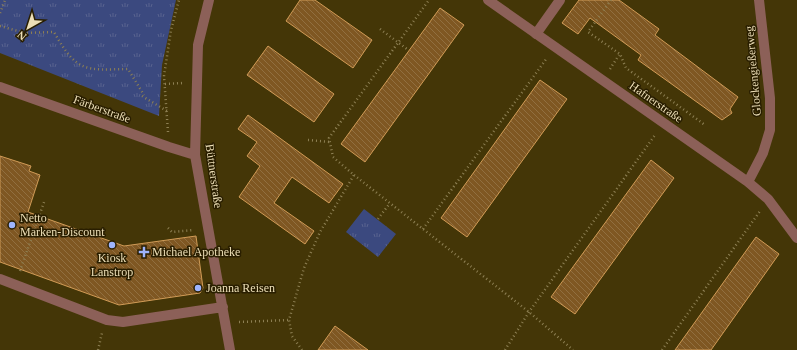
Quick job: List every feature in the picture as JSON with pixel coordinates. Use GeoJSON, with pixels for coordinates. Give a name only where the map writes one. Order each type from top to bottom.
{"type":"FeatureCollection","features":[{"type":"Feature","properties":{"kind":"street","name":"Büttnerstraße"},"geometry":{"type":"LineString","coordinates":[[208,0],[198,45],[195,155],[230,350]]}},
{"type":"Feature","properties":{"kind":"street","name":"Hafnerstraße"},"geometry":{"type":"LineString","coordinates":[[488,0],[748,182],[768,199],[797,238]]}},
{"type":"Feature","properties":{"kind":"street"},"geometry":{"type":"LineString","coordinates":[[536,34],[560,0]]}},
{"type":"Feature","properties":{"kind":"street","name":"Glockengießerweg"},"geometry":{"type":"LineString","coordinates":[[748,182],[763,153],[770,130],[770,98],[759,0]]}},
{"type":"Feature","properties":{"kind":"street","name":"Färberstraße"},"geometry":{"type":"LineString","coordinates":[[0,87],[195,155]]}},
{"type":"Feature","properties":{"kind":"street"},"geometry":{"type":"LineString","coordinates":[[0,280],[107,320],[123,322],[223,307]]}},
{"type":"Feature","properties":{"kind":"path"},"geometry":{"type":"LineString","coordinates":[[0,13],[5,0]]}},
{"type":"Feature","properties":{"kind":"path"},"geometry":{"type":"LineString","coordinates":[[169,147],[164,76],[171,30],[179,0]]}},
{"type":"Feature","properties":{"kind":"path"},"geometry":{"type":"LineString","coordinates":[[429,0],[330,138],[333,157],[529,312],[573,350]]}},
{"type":"Feature","properties":{"kind":"path"},"geometry":{"type":"LineString","coordinates":[[611,0],[588,32],[620,54],[626,68],[705,125]]}},
{"type":"Feature","properties":{"kind":"path"},"geometry":{"type":"LineString","coordinates":[[0,26],[25,33],[54,32],[66,53],[85,68],[97,70],[128,69],[143,96],[167,111]]}},
{"type":"Feature","properties":{"kind":"path"},"geometry":{"type":"LineString","coordinates":[[380,29],[407,49]]}},
{"type":"Feature","properties":{"kind":"path"},"geometry":{"type":"LineString","coordinates":[[423,229],[556,47]]}},
{"type":"Feature","properties":{"kind":"path"},"geometry":{"type":"LineString","coordinates":[[505,350],[529,312],[663,123]]}},
{"type":"Feature","properties":{"kind":"path"},"geometry":{"type":"LineString","coordinates":[[308,140],[330,142]]}},
{"type":"Feature","properties":{"kind":"path"},"geometry":{"type":"LineString","coordinates":[[302,350],[292,336],[289,320],[304,268],[320,232],[354,175]]}},
{"type":"Feature","properties":{"kind":"path"},"geometry":{"type":"LineString","coordinates":[[662,350],[768,199]]}},
{"type":"Feature","properties":{"kind":"path"},"geometry":{"type":"LineString","coordinates":[[15,285],[44,202]]}},
{"type":"Feature","properties":{"kind":"path"},"geometry":{"type":"LineString","coordinates":[[378,219],[390,203]]}},
{"type":"Feature","properties":{"kind":"path"},"geometry":{"type":"LineString","coordinates":[[168,228],[172,232],[209,228]]}},
{"type":"Feature","properties":{"kind":"path"},"geometry":{"type":"LineString","coordinates":[[226,323],[252,320],[289,320]]}},
{"type":"Feature","properties":{"kind":"path"},"geometry":{"type":"LineString","coordinates":[[98,350],[100,342]]}},
{"type":"Feature","properties":{"kind":"green space"},"geometry":{"type":"Polygon","coordinates":[[[0,0],[176,0],[162,65],[159,116],[0,53],[0,0]]]}},
{"type":"Feature","properties":{"kind":"green space"},"geometry":{"type":"Polygon","coordinates":[[[364,209],[396,234],[378,257],[346,232],[364,209]]]}},
{"type":"Feature","properties":{"kind":"building"},"geometry":{"type":"Polygon","coordinates":[[[300,0],[315,0],[372,40],[353,68],[286,21],[300,0]]]}},
{"type":"Feature","properties":{"kind":"building"},"geometry":{"type":"Polygon","coordinates":[[[579,0],[619,0],[659,29],[655,35],[738,97],[730,109],[732,113],[722,120],[638,60],[641,55],[590,18],[578,34],[562,23],[579,0]]]}},
{"type":"Feature","properties":{"kind":"building"},"geometry":{"type":"Polygon","coordinates":[[[440,8],[464,25],[365,162],[341,144],[440,8]]]}},
{"type":"Feature","properties":{"kind":"building"},"geometry":{"type":"Polygon","coordinates":[[[268,46],[334,94],[314,122],[247,75],[268,46]]]}},
{"type":"Feature","properties":{"kind":"building"},"geometry":{"type":"Polygon","coordinates":[[[540,80],[567,99],[467,237],[441,218],[540,80]]]}},
{"type":"Feature","properties":{"kind":"building"},"geometry":{"type":"Polygon","coordinates":[[[248,115],[343,184],[329,203],[292,177],[274,203],[314,231],[305,244],[239,197],[260,166],[247,156],[257,142],[238,129],[248,115]]]}},
{"type":"Feature","properties":{"kind":"building"},"geometry":{"type":"Polygon","coordinates":[[[0,156],[31,166],[29,171],[40,175],[28,212],[124,246],[196,236],[203,288],[200,293],[119,305],[0,262],[0,156]]]}},
{"type":"Feature","properties":{"kind":"building"},"geometry":{"type":"Polygon","coordinates":[[[651,160],[674,178],[575,314],[551,297],[651,160]]]}},
{"type":"Feature","properties":{"kind":"building"},"geometry":{"type":"Polygon","coordinates":[[[756,237],[779,254],[711,350],[675,350],[756,237]]]}},
{"type":"Feature","properties":{"kind":"building"},"geometry":{"type":"Polygon","coordinates":[[[335,326],[368,350],[318,350],[335,326]]]}},
{"type":"Feature","properties":{"kind":"place","name":"Netto Marken-Discount"},"geometry":{"type":"Point","coordinates":[12,225]}},
{"type":"Feature","properties":{"kind":"place","name":"Kiosk Lanstrop"},"geometry":{"type":"Point","coordinates":[112,245]}},
{"type":"Feature","properties":{"kind":"place","name":"Michael Apotheke"},"geometry":{"type":"Point","coordinates":[144,252]}},
{"type":"Feature","properties":{"kind":"place","name":"Joanna Reisen"},"geometry":{"type":"Point","coordinates":[198,288]}}]}
